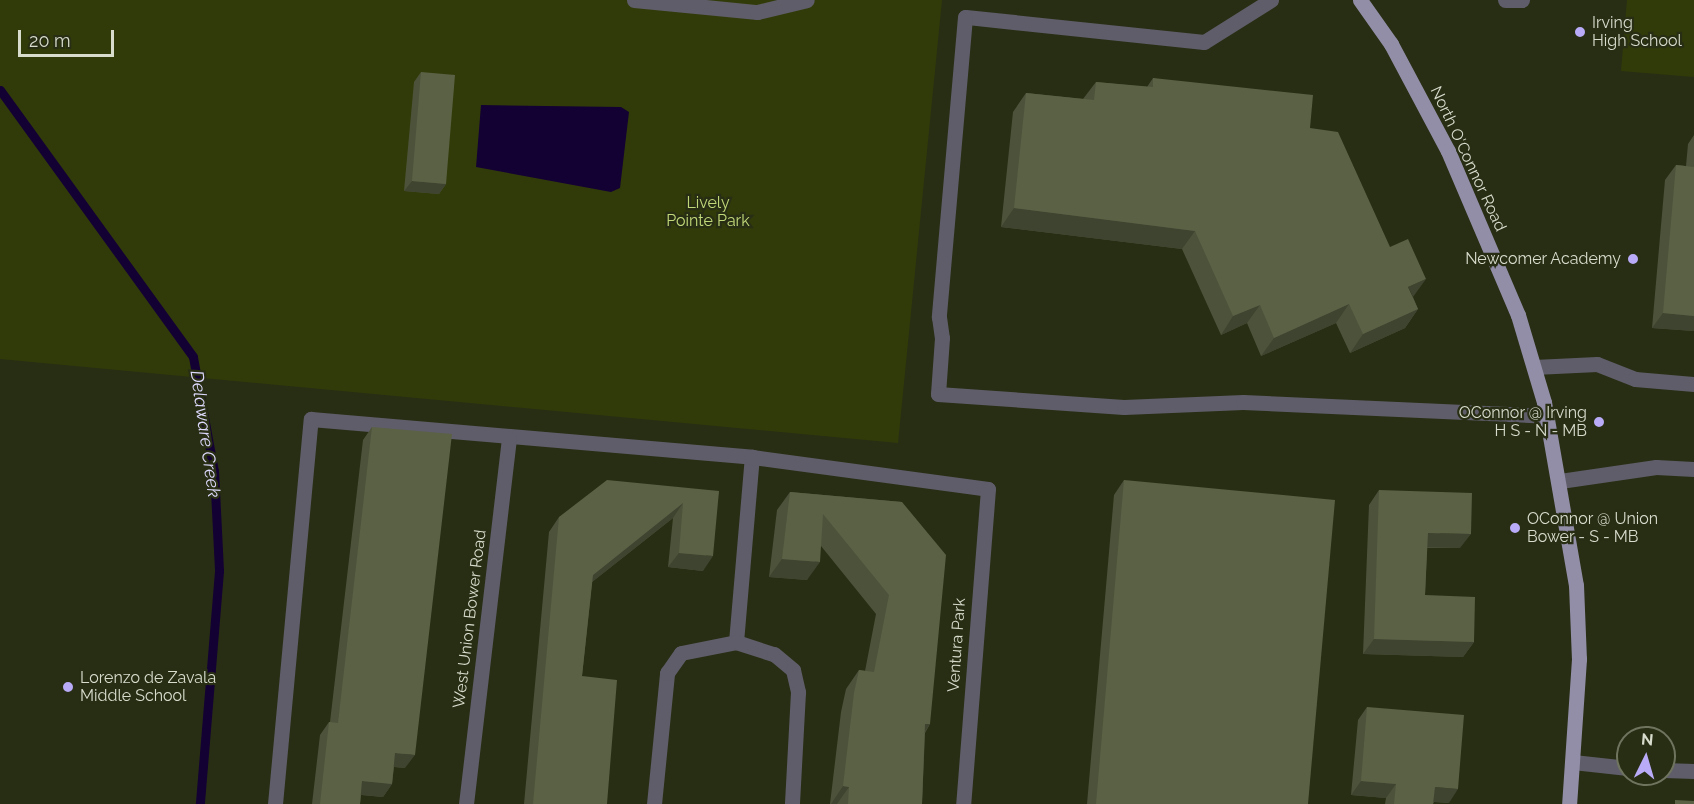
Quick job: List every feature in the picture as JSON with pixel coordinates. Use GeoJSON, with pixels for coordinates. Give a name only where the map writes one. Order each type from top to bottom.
{"type":"FeatureCollection","features":[{"type":"Feature","properties":{"kind":"main road","name":"North O'Connor Road"},"geometry":{"type":"LineString","coordinates":[[1360,0],[1391,44],[1448,151],[1518,315],[1547,416],[1560,481],[1580,659],[1569,804]]}},
{"type":"Feature","properties":{"kind":"lane"},"geometry":{"type":"LineString","coordinates":[[634,0],[757,12],[807,0]]}},
{"type":"Feature","properties":{"kind":"lane"},"geometry":{"type":"LineString","coordinates":[[1270,0],[1204,42],[965,17],[939,317],[938,394],[1124,407],[1243,402],[1547,416]]}},
{"type":"Feature","properties":{"kind":"lane"},"geometry":{"type":"LineString","coordinates":[[1505,0],[1522,0]]}},
{"type":"Feature","properties":{"kind":"lane"},"geometry":{"type":"LineString","coordinates":[[1534,367],[1597,364],[1635,379],[1694,384]]}},
{"type":"Feature","properties":{"kind":"lane"},"geometry":{"type":"LineString","coordinates":[[275,804],[311,419],[509,439],[752,457],[736,642]]}},
{"type":"Feature","properties":{"kind":"lane","name":"West Union Bower Road"},"geometry":{"type":"LineString","coordinates":[[466,804],[509,439]]}},
{"type":"Feature","properties":{"kind":"lane","name":"Ventura Park"},"geometry":{"type":"LineString","coordinates":[[752,457],[988,489],[963,804]]}},
{"type":"Feature","properties":{"kind":"lane"},"geometry":{"type":"LineString","coordinates":[[1560,481],[1656,467],[1694,469]]}},
{"type":"Feature","properties":{"kind":"lane"},"geometry":{"type":"LineString","coordinates":[[654,804],[667,672],[681,653],[736,642],[774,654],[793,670],[798,692],[792,804]]}},
{"type":"Feature","properties":{"kind":"lane"},"geometry":{"type":"LineString","coordinates":[[1573,762],[1616,767]]}},
{"type":"Feature","properties":{"kind":"lane"},"geometry":{"type":"LineString","coordinates":[[1676,770],[1694,771]]}},
{"type":"Feature","properties":{"kind":"green space","name":"Lively Pointe Park"},"geometry":{"type":"Polygon","coordinates":[[[0,0],[942,0],[898,443],[0,359],[0,0]]]}},
{"type":"Feature","properties":{"kind":"green space"},"geometry":{"type":"Polygon","coordinates":[[[1627,0],[1694,0],[1694,77],[1621,71],[1627,0]]]}},
{"type":"Feature","properties":{"kind":"shaded area"},"geometry":{"type":"Polygon","coordinates":[[[481,105],[621,107],[629,112],[620,188],[611,192],[476,167],[481,105]]]}},
{"type":"Feature","properties":{"kind":"building"},"geometry":{"type":"Polygon","coordinates":[[[421,72],[455,75],[446,184],[412,181],[421,72]]]}},
{"type":"Feature","properties":{"kind":"building"},"geometry":{"type":"Polygon","coordinates":[[[1153,78],[1313,95],[1310,128],[1338,132],[1390,247],[1408,239],[1426,279],[1408,287],[1418,309],[1363,334],[1349,304],[1274,338],[1260,305],[1233,316],[1195,231],[1014,208],[1026,93],[1094,100],[1096,82],[1153,87],[1153,78]]]}},
{"type":"Feature","properties":{"kind":"building"},"geometry":{"type":"Polygon","coordinates":[[[1676,165],[1694,167],[1694,316],[1663,313],[1676,165]]]}},
{"type":"Feature","properties":{"kind":"building"},"geometry":{"type":"Polygon","coordinates":[[[372,427],[452,434],[415,755],[395,753],[392,784],[362,781],[360,804],[320,804],[329,722],[338,723],[372,427]]]}},
{"type":"Feature","properties":{"kind":"building"},"geometry":{"type":"Polygon","coordinates":[[[607,480],[719,491],[713,556],[679,553],[683,503],[593,575],[582,676],[617,680],[607,804],[533,804],[559,517],[607,480]]]}},
{"type":"Feature","properties":{"kind":"building"},"geometry":{"type":"Polygon","coordinates":[[[1124,480],[1335,500],[1308,804],[1096,804],[1124,480]]]}},
{"type":"Feature","properties":{"kind":"building"},"geometry":{"type":"Polygon","coordinates":[[[1379,490],[1472,493],[1471,534],[1428,533],[1425,595],[1475,597],[1474,642],[1374,639],[1379,490]]]}},
{"type":"Feature","properties":{"kind":"building"},"geometry":{"type":"Polygon","coordinates":[[[790,492],[902,502],[946,555],[930,724],[925,724],[922,804],[848,804],[849,787],[843,786],[854,693],[859,670],[874,672],[889,595],[823,514],[820,562],[782,559],[790,492]]]}},
{"type":"Feature","properties":{"kind":"building"},"geometry":{"type":"Polygon","coordinates":[[[1367,707],[1464,715],[1458,789],[1435,787],[1433,804],[1394,804],[1396,784],[1361,781],[1367,707]]]}},
{"type":"Feature","properties":{"kind":"building"},"geometry":{"type":"Polygon","coordinates":[[[1675,800],[1694,801],[1694,804],[1675,804],[1675,800]]]}},
{"type":"Feature","properties":{"kind":"waterway","name":"Delaware Creek"},"geometry":{"type":"LineString","coordinates":[[0,90],[193,357],[214,471],[219,571],[200,804]]}},
{"type":"Feature","properties":{"kind":"place","name":"Irving High School"},"geometry":{"type":"Point","coordinates":[1580,32]}},
{"type":"Feature","properties":{"kind":"place","name":"Newcomer Academy"},"geometry":{"type":"Point","coordinates":[1633,259]}},
{"type":"Feature","properties":{"kind":"place","name":"OConnor @ Irving H S - N - MB"},"geometry":{"type":"Point","coordinates":[1599,422]}},
{"type":"Feature","properties":{"kind":"place","name":"OConnor @ Union Bower - S - MB"},"geometry":{"type":"Point","coordinates":[1515,528]}},
{"type":"Feature","properties":{"kind":"place","name":"Lorenzo de Zavala Middle School"},"geometry":{"type":"Point","coordinates":[68,687]}}]}
